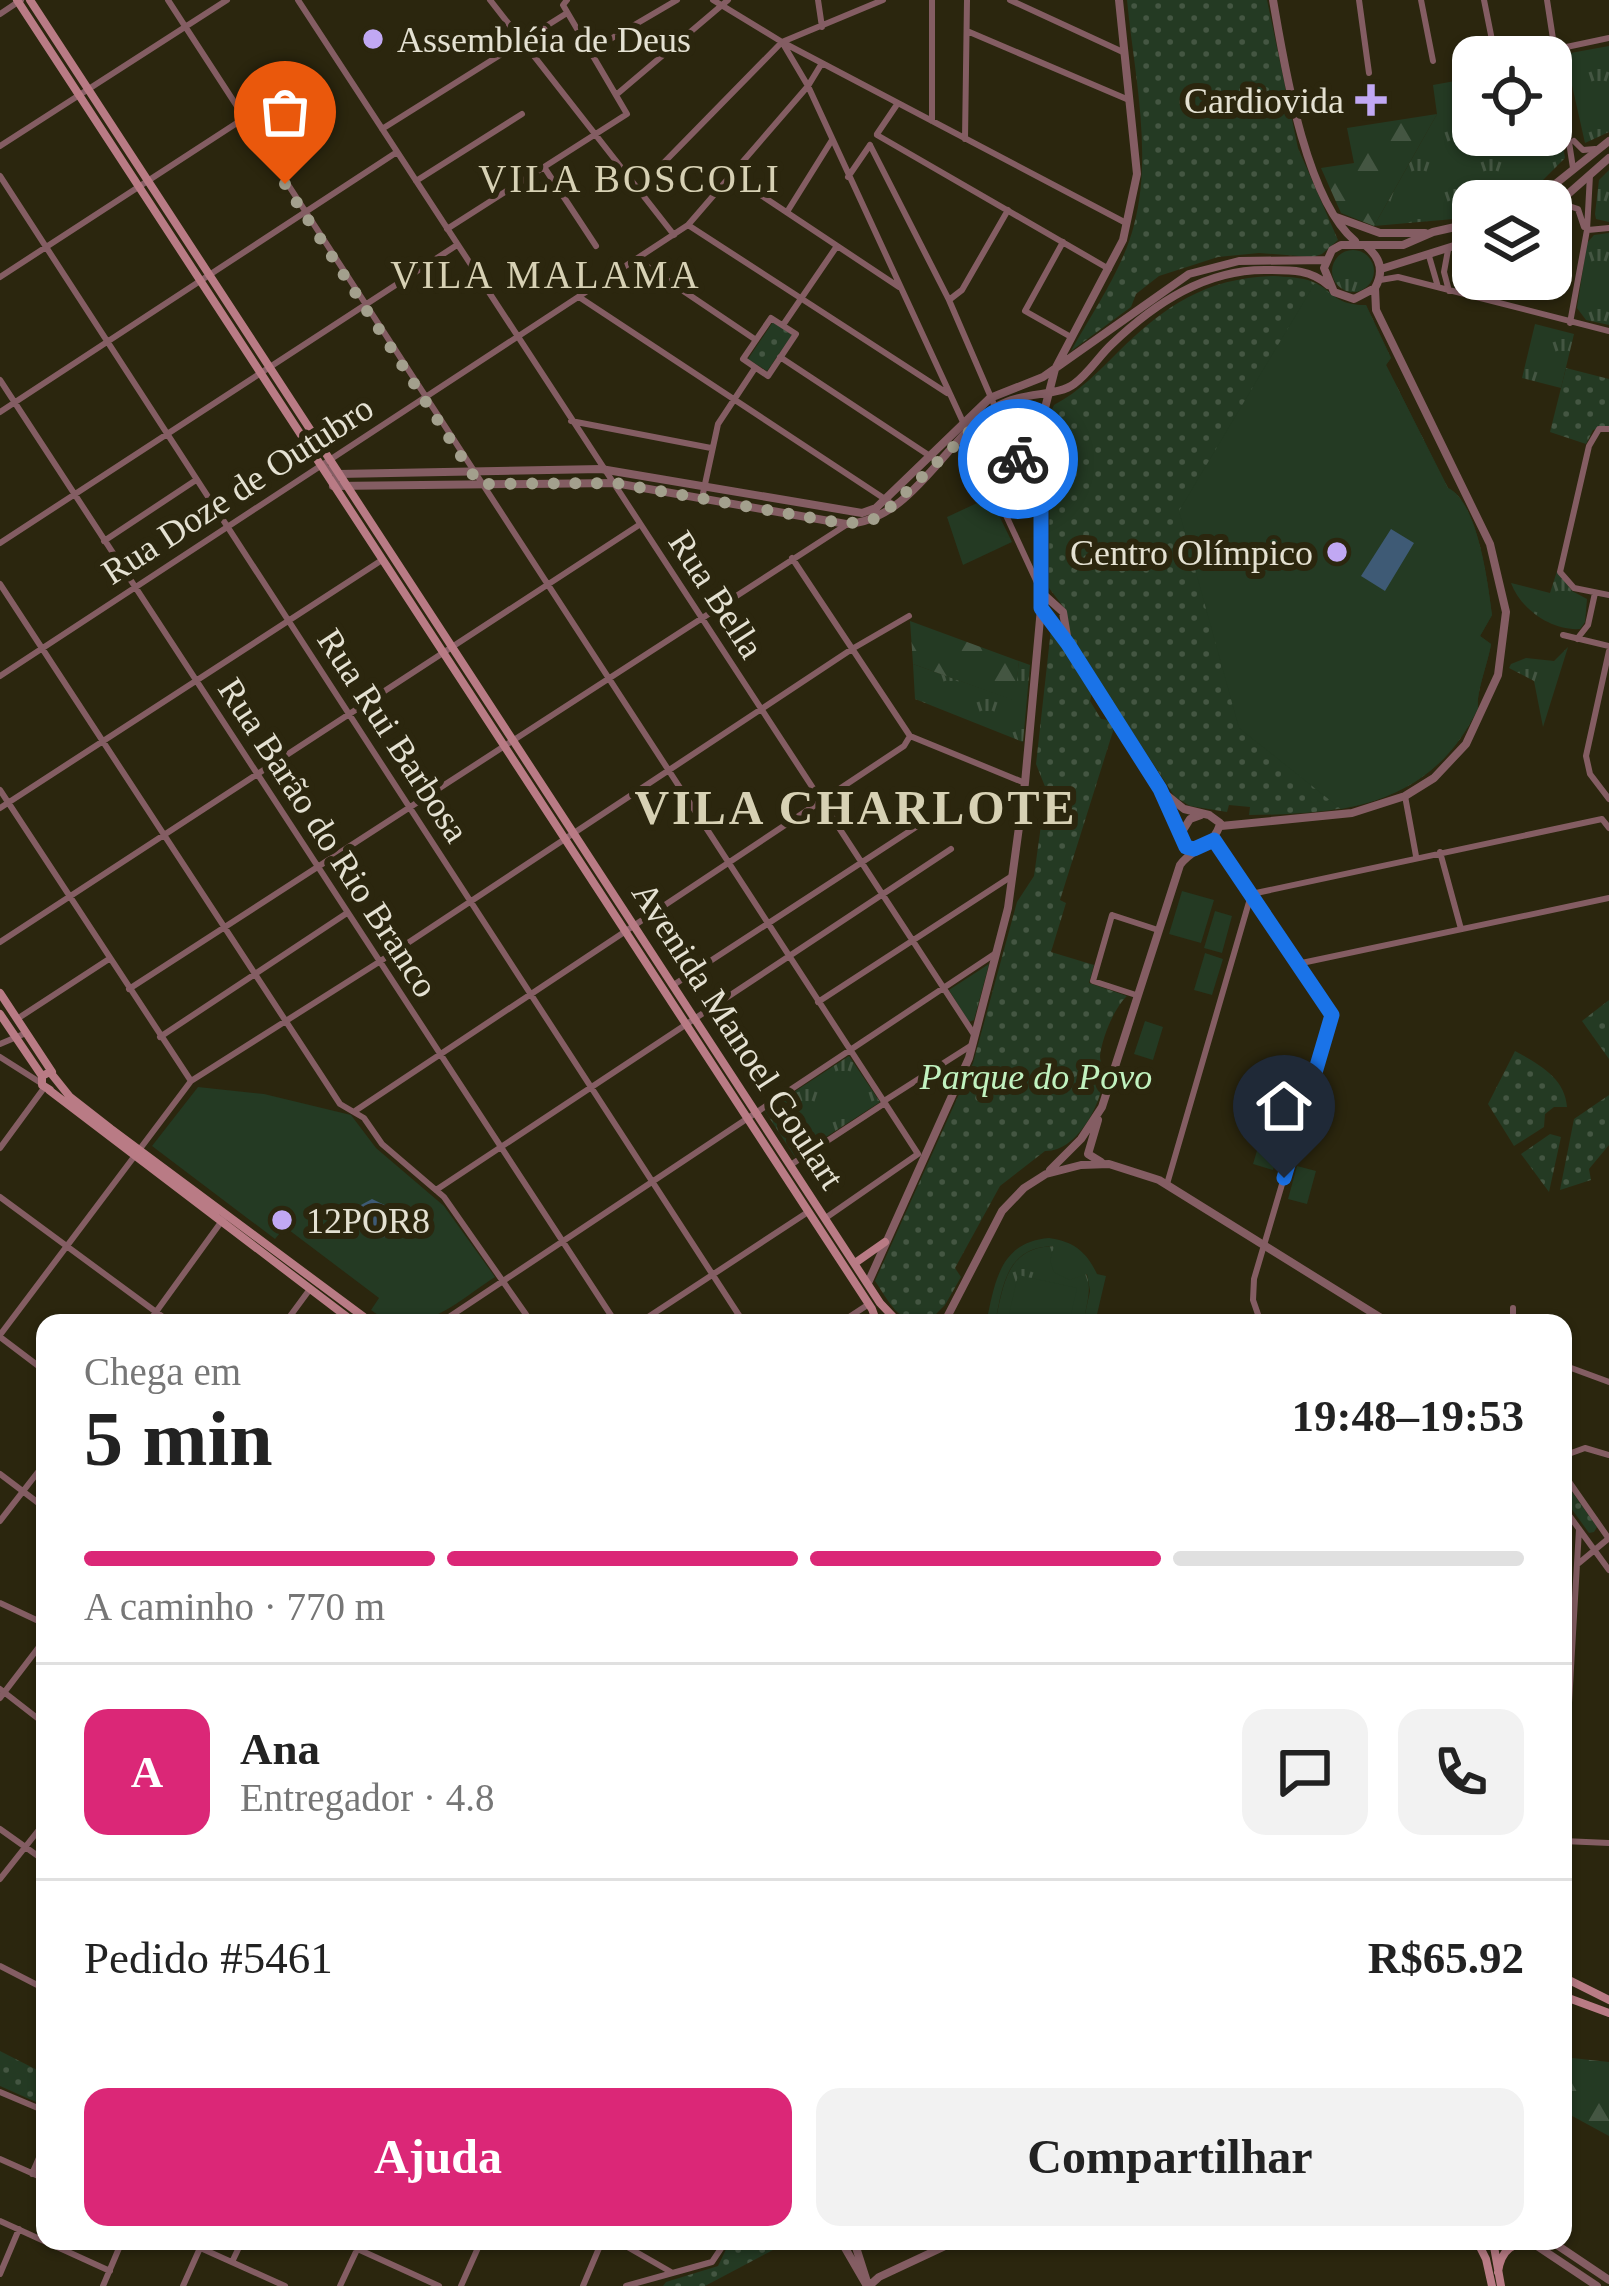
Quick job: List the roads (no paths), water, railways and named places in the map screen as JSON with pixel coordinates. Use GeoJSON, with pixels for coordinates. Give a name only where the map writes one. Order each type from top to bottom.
{"type":"FeatureCollection","features":[{"type":"Feature","properties":{"kind":"main road","name":"Avenida Manoel Goulart"},"geometry":{"type":"LineString","coordinates":[[30,0],[148,180],[259,374],[346,485],[892,1314]]}},
{"type":"Feature","properties":{"kind":"main road","name":"Avenida Manoel Goulart"},"geometry":{"type":"LineString","coordinates":[[18,1],[137,187],[269,368],[333,486],[873,1314]]}},
{"type":"Feature","properties":{"kind":"main road"},"geometry":{"type":"LineString","coordinates":[[0,993],[58,1083],[135,1152]]}},
{"type":"Feature","properties":{"kind":"main road"},"geometry":{"type":"LineString","coordinates":[[0,1014],[44,1084],[359,1314]]}},
{"type":"Feature","properties":{"kind":"main road"},"geometry":{"type":"LineString","coordinates":[[44,1084],[53,1073]]}},
{"type":"Feature","properties":{"kind":"main road"},"geometry":{"type":"LineString","coordinates":[[44,1084],[58,1083]]}},
{"type":"Feature","properties":{"kind":"main road"},"geometry":{"type":"LineString","coordinates":[[224,1219],[343,1314]]}},
{"type":"Feature","properties":{"kind":"main road"},"geometry":{"type":"LineString","coordinates":[[855,1263],[885,1242]]}},
{"type":"Feature","properties":{"kind":"main road"},"geometry":{"type":"LineString","coordinates":[[866,1300],[868,1283]]}},
{"type":"Feature","properties":{"kind":"main road"},"geometry":{"type":"LineString","coordinates":[[1572,1982],[1609,2000]]}},
{"type":"Feature","properties":{"kind":"main road"},"geometry":{"type":"LineString","coordinates":[[1572,1999],[1609,2013]]}},
{"type":"Feature","properties":{"kind":"main road"},"geometry":{"type":"LineString","coordinates":[[1482,2250],[1492,2286]]}},
{"type":"Feature","properties":{"kind":"main road"},"geometry":{"type":"LineString","coordinates":[[1494,2250],[1501,2286]]}},
{"type":"Feature","properties":{"kind":"main road"},"geometry":{"type":"LineString","coordinates":[[1498,2272],[1506,2250]]}},
{"type":"Feature","properties":{"kind":"street"},"geometry":{"type":"LineString","coordinates":[[168,0],[479,484],[922,1155]]}},
{"type":"Feature","properties":{"kind":"street"},"geometry":{"type":"LineString","coordinates":[[0,146],[227,0]]}},
{"type":"Feature","properties":{"kind":"street","name":"Rua Bella"},"geometry":{"type":"LineString","coordinates":[[298,0],[974,1040]]}},
{"type":"Feature","properties":{"kind":"street"},"geometry":{"type":"LineString","coordinates":[[490,0],[674,235]]}},
{"type":"Feature","properties":{"kind":"street"},"geometry":{"type":"LineString","coordinates":[[590,51],[677,0]]}},
{"type":"Feature","properties":{"kind":"street"},"geometry":{"type":"LineString","coordinates":[[712,0],[726,3],[782,42],[1128,224]]}},
{"type":"Feature","properties":{"kind":"street"},"geometry":{"type":"LineString","coordinates":[[818,0],[822,27]]}},
{"type":"Feature","properties":{"kind":"street"},"geometry":{"type":"LineString","coordinates":[[638,189],[782,42],[883,0]]}},
{"type":"Feature","properties":{"kind":"street"},"geometry":{"type":"LineString","coordinates":[[932,0],[932,121]]}},
{"type":"Feature","properties":{"kind":"street"},"geometry":{"type":"LineString","coordinates":[[965,139],[967,0]]}},
{"type":"Feature","properties":{"kind":"street"},"geometry":{"type":"LineString","coordinates":[[1010,0],[1125,53]]}},
{"type":"Feature","properties":{"kind":"street"},"geometry":{"type":"LineString","coordinates":[[868,1283],[974,1040],[1013,875],[1041,606],[1048,392],[1128,224],[1137,174],[1120,0]]}},
{"type":"Feature","properties":{"kind":"street"},"geometry":{"type":"LineString","coordinates":[[1221,826],[1352,813],[1406,796],[1453,760],[1478,724],[1498,674],[1506,612],[1490,544],[1376,310],[1378,258],[1356,242],[1334,216],[1300,136],[1273,0]]}},
{"type":"Feature","properties":{"kind":"street"},"geometry":{"type":"LineString","coordinates":[[1359,0],[1369,73]]}},
{"type":"Feature","properties":{"kind":"street"},"geometry":{"type":"LineString","coordinates":[[1421,0],[1433,62]]}},
{"type":"Feature","properties":{"kind":"street"},"geometry":{"type":"LineString","coordinates":[[1484,0],[1491,36]]}},
{"type":"Feature","properties":{"kind":"street"},"geometry":{"type":"LineString","coordinates":[[1547,0],[1554,36]]}},
{"type":"Feature","properties":{"kind":"street"},"geometry":{"type":"LineString","coordinates":[[0,14],[18,1]]}},
{"type":"Feature","properties":{"kind":"street"},"geometry":{"type":"LineString","coordinates":[[616,95],[726,3]]}},
{"type":"Feature","properties":{"kind":"street"},"geometry":{"type":"LineString","coordinates":[[382,129],[523,41],[566,6],[627,114],[447,229]]}},
{"type":"Feature","properties":{"kind":"street"},"geometry":{"type":"LineString","coordinates":[[967,31],[1131,100]]}},
{"type":"Feature","properties":{"kind":"street"},"geometry":{"type":"LineString","coordinates":[[1572,46],[1609,38]]}},
{"type":"Feature","properties":{"kind":"street"},"geometry":{"type":"LineString","coordinates":[[782,42],[808,86],[1042,592],[1063,612],[1067,640]]}},
{"type":"Feature","properties":{"kind":"street","name":"Rua Doze de Outubro"},"geometry":{"type":"LineString","coordinates":[[0,676],[688,225],[808,86],[822,63]]}},
{"type":"Feature","properties":{"kind":"street"},"geometry":{"type":"LineString","coordinates":[[848,177],[898,104]]}},
{"type":"Feature","properties":{"kind":"street"},"geometry":{"type":"LineString","coordinates":[[416,181],[523,114]]}},
{"type":"Feature","properties":{"kind":"street"},"geometry":{"type":"LineString","coordinates":[[0,277],[243,118]]}},
{"type":"Feature","properties":{"kind":"street"},"geometry":{"type":"LineString","coordinates":[[877,135],[1109,268]]}},
{"type":"Feature","properties":{"kind":"street"},"geometry":{"type":"LineString","coordinates":[[1572,139],[1583,150],[1595,149]]}},
{"type":"Feature","properties":{"kind":"street"},"geometry":{"type":"LineString","coordinates":[[787,212],[832,140]]}},
{"type":"Feature","properties":{"kind":"street"},"geometry":{"type":"LineString","coordinates":[[1559,180],[1609,141]]}},
{"type":"Feature","properties":{"kind":"street"},"geometry":{"type":"LineString","coordinates":[[870,145],[949,299],[1030,488],[1041,497]]}},
{"type":"Feature","properties":{"kind":"street"},"geometry":{"type":"LineString","coordinates":[[1572,148],[1574,167]]}},
{"type":"Feature","properties":{"kind":"street"},"geometry":{"type":"LineString","coordinates":[[0,412],[397,152]]}},
{"type":"Feature","properties":{"kind":"street"},"geometry":{"type":"LineString","coordinates":[[1572,191],[1609,158]]}},
{"type":"Feature","properties":{"kind":"street"},"geometry":{"type":"LineString","coordinates":[[544,167],[596,246]]}},
{"type":"Feature","properties":{"kind":"street"},"geometry":{"type":"LineString","coordinates":[[1570,323],[1590,175]]}},
{"type":"Feature","properties":{"kind":"street","name":"Rua Rui Barbosa"},"geometry":{"type":"LineString","coordinates":[[0,176],[738,1314]]}},
{"type":"Feature","properties":{"kind":"street"},"geometry":{"type":"LineString","coordinates":[[732,176],[900,287]]}},
{"type":"Feature","properties":{"kind":"street"},"geometry":{"type":"LineString","coordinates":[[1572,208],[1578,209],[1585,232]]}},
{"type":"Feature","properties":{"kind":"street"},"geometry":{"type":"LineString","coordinates":[[949,299],[962,290],[1008,210]]}},
{"type":"Feature","properties":{"kind":"street"},"geometry":{"type":"LineString","coordinates":[[1334,216],[1379,233],[1433,233],[1448,250]]}},
{"type":"Feature","properties":{"kind":"street"},"geometry":{"type":"LineString","coordinates":[[688,225],[949,395]]}},
{"type":"Feature","properties":{"kind":"street"},"geometry":{"type":"LineString","coordinates":[[1366,246],[1403,245],[1452,228]]}},
{"type":"Feature","properties":{"kind":"street"},"geometry":{"type":"LineString","coordinates":[[1585,232],[1609,228]]}},
{"type":"Feature","properties":{"kind":"street"},"geometry":{"type":"LineString","coordinates":[[1433,233],[1429,256],[1438,289]]}},
{"type":"Feature","properties":{"kind":"street"},"geometry":{"type":"LineString","coordinates":[[1063,242],[1025,311],[1071,337]]}},
{"type":"Feature","properties":{"kind":"street"},"geometry":{"type":"LineString","coordinates":[[129,989],[846,524],[879,518],[889,502],[992,403],[1055,369],[1189,274],[1239,261],[1326,260],[1341,244],[1356,242]]}},
{"type":"Feature","properties":{"kind":"street"},"geometry":{"type":"LineString","coordinates":[[0,543],[457,244]]}},
{"type":"Feature","properties":{"kind":"street"},"geometry":{"type":"LineString","coordinates":[[783,325],[837,246]]}},
{"type":"Feature","properties":{"kind":"street"},"geometry":{"type":"LineString","coordinates":[[992,403],[1069,388],[1138,321],[1198,282],[1222,274],[1271,270],[1311,273],[1334,292],[1354,299],[1379,279],[1452,248]]}},
{"type":"Feature","properties":{"kind":"street"},"geometry":{"type":"LineString","coordinates":[[1448,250],[1444,272],[1449,291]]}},
{"type":"Feature","properties":{"kind":"street"},"geometry":{"type":"LineString","coordinates":[[635,259],[756,340]]}},
{"type":"Feature","properties":{"kind":"street"},"geometry":{"type":"LineString","coordinates":[[1326,260],[1328,285]]}},
{"type":"Feature","properties":{"kind":"street"},"geometry":{"type":"LineString","coordinates":[[1379,279],[1398,277],[1609,331]]}},
{"type":"Feature","properties":{"kind":"street"},"geometry":{"type":"LineString","coordinates":[[579,297],[889,502]]}},
{"type":"Feature","properties":{"kind":"street"},"geometry":{"type":"LineString","coordinates":[[772,318],[783,325],[796,334],[768,376],[743,359],[772,318]]}},
{"type":"Feature","properties":{"kind":"street"},"geometry":{"type":"LineString","coordinates":[[780,357],[934,459]]}},
{"type":"Feature","properties":{"kind":"street"},"geometry":{"type":"LineString","coordinates":[[703,492],[718,424],[755,368]]}},
{"type":"Feature","properties":{"kind":"street","name":"Rua Barão do Rio Branco"},"geometry":{"type":"LineString","coordinates":[[0,380],[610,1314]]}},
{"type":"Feature","properties":{"kind":"street"},"geometry":{"type":"LineString","coordinates":[[571,421],[711,448]]}},
{"type":"Feature","properties":{"kind":"street"},"geometry":{"type":"LineString","coordinates":[[1609,430],[1594,434],[1560,572],[1574,588],[1609,596]]}},
{"type":"Feature","properties":{"kind":"street"},"geometry":{"type":"LineString","coordinates":[[846,524],[703,492],[601,469],[338,474],[333,486],[615,483],[703,492],[850,514],[889,502]]}},
{"type":"Feature","properties":{"kind":"street"},"geometry":{"type":"LineString","coordinates":[[104,541],[196,480]]}},
{"type":"Feature","properties":{"kind":"street"},"geometry":{"type":"LineString","coordinates":[[0,942],[639,525]]}},
{"type":"Feature","properties":{"kind":"street"},"geometry":{"type":"LineString","coordinates":[[792,558],[910,736],[1024,783]]}},
{"type":"Feature","properties":{"kind":"street"},"geometry":{"type":"LineString","coordinates":[[0,808],[382,560]]}},
{"type":"Feature","properties":{"kind":"street"},"geometry":{"type":"LineString","coordinates":[[0,584],[340,1105],[355,1111],[382,1144],[436,1190],[526,1314]]}},
{"type":"Feature","properties":{"kind":"street"},"geometry":{"type":"LineString","coordinates":[[1577,639],[1588,626],[1595,592]]}},
{"type":"Feature","properties":{"kind":"street"},"geometry":{"type":"LineString","coordinates":[[1041,606],[1160,789],[1186,847],[1194,849]]}},
{"type":"Feature","properties":{"kind":"street"},"geometry":{"type":"LineString","coordinates":[[36,1364],[0,1336],[191,1081],[909,616]]}},
{"type":"Feature","properties":{"kind":"street"},"geometry":{"type":"LineString","coordinates":[[1563,635],[1609,648],[1586,766],[1609,800]]}},
{"type":"Feature","properties":{"kind":"street"},"geometry":{"type":"LineString","coordinates":[[355,1111],[823,803],[904,746],[910,736]]}},
{"type":"Feature","properties":{"kind":"street"},"geometry":{"type":"LineString","coordinates":[[1160,789],[1184,809],[1209,814],[1221,826]]}},
{"type":"Feature","properties":{"kind":"street"},"geometry":{"type":"LineString","coordinates":[[0,790],[191,1081]]}},
{"type":"Feature","properties":{"kind":"street"},"geometry":{"type":"LineString","coordinates":[[1406,796],[1416,856]]}},
{"type":"Feature","properties":{"kind":"street"},"geometry":{"type":"LineString","coordinates":[[1180,835],[1190,819],[1209,814]]}},
{"type":"Feature","properties":{"kind":"street"},"geometry":{"type":"LineString","coordinates":[[1167,1184],[1252,897],[1264,889],[1602,819],[1609,828]]}},
{"type":"Feature","properties":{"kind":"street"},"geometry":{"type":"LineString","coordinates":[[1221,826],[1214,840],[1194,849],[1180,866],[1088,1154],[1167,1184],[1375,1314]]}},
{"type":"Feature","properties":{"kind":"street"},"geometry":{"type":"LineString","coordinates":[[675,984],[916,827]]}},
{"type":"Feature","properties":{"kind":"street"},"geometry":{"type":"LineString","coordinates":[[1214,840],[1332,1015],[1264,1246],[1253,1300],[1258,1314]]}},
{"type":"Feature","properties":{"kind":"street"},"geometry":{"type":"LineString","coordinates":[[436,1190],[951,849]]}},
{"type":"Feature","properties":{"kind":"street"},"geometry":{"type":"LineString","coordinates":[[1440,851],[1461,929]]}},
{"type":"Feature","properties":{"kind":"street"},"geometry":{"type":"LineString","coordinates":[[818,1002],[1013,875]]}},
{"type":"Feature","properties":{"kind":"street"},"geometry":{"type":"LineString","coordinates":[[1297,964],[1609,898]]}},
{"type":"Feature","properties":{"kind":"street"},"geometry":{"type":"LineString","coordinates":[[160,1037],[347,913]]}},
{"type":"Feature","properties":{"kind":"street"},"geometry":{"type":"LineString","coordinates":[[1136,995],[1093,981],[1112,915],[1159,930]]}},
{"type":"Feature","properties":{"kind":"street"},"geometry":{"type":"LineString","coordinates":[[453,1314],[996,953]]}},
{"type":"Feature","properties":{"kind":"street"},"geometry":{"type":"LineString","coordinates":[[17,1019],[109,959]]}},
{"type":"Feature","properties":{"kind":"street"},"geometry":{"type":"LineString","coordinates":[[0,1044],[26,1033]]}},
{"type":"Feature","properties":{"kind":"street"},"geometry":{"type":"LineString","coordinates":[[792,1164],[974,1040]]}},
{"type":"Feature","properties":{"kind":"street"},"geometry":{"type":"LineString","coordinates":[[0,1057],[44,1084],[0,1148]]}},
{"type":"Feature","properties":{"kind":"street"},"geometry":{"type":"LineString","coordinates":[[949,1314],[1002,1211],[1081,1138],[1102,1107]]}},
{"type":"Feature","properties":{"kind":"street"},"geometry":{"type":"LineString","coordinates":[[826,1217],[922,1155]]}},
{"type":"Feature","properties":{"kind":"street"},"geometry":{"type":"LineString","coordinates":[[1046,1174],[1108,1164]]}},
{"type":"Feature","properties":{"kind":"street"},"geometry":{"type":"LineString","coordinates":[[0,1197],[159,1314]]}},
{"type":"Feature","properties":{"kind":"street"},"geometry":{"type":"LineString","coordinates":[[652,1314],[808,1212]]}},
{"type":"Feature","properties":{"kind":"street"},"geometry":{"type":"LineString","coordinates":[[156,1312],[224,1219]]}},
{"type":"Feature","properties":{"kind":"street"},"geometry":{"type":"LineString","coordinates":[[292,1314],[310,1289]]}},
{"type":"Feature","properties":{"kind":"street"},"geometry":{"type":"LineString","coordinates":[[850,1314],[866,1300]]}},
{"type":"Feature","properties":{"kind":"street"},"geometry":{"type":"LineString","coordinates":[[1513,1308],[1513,1314]]}},
{"type":"Feature","properties":{"kind":"street"},"geometry":{"type":"LineString","coordinates":[[1572,1368],[1609,1382]]}},
{"type":"Feature","properties":{"kind":"street"},"geometry":{"type":"LineString","coordinates":[[1572,1453],[1585,1448],[1609,1455]]}},
{"type":"Feature","properties":{"kind":"street"},"geometry":{"type":"LineString","coordinates":[[0,1474],[36,1501]]}},
{"type":"Feature","properties":{"kind":"street"},"geometry":{"type":"LineString","coordinates":[[0,1521],[36,1474]]}},
{"type":"Feature","properties":{"kind":"street"},"geometry":{"type":"LineString","coordinates":[[1572,1486],[1609,1539],[1577,1566]]}},
{"type":"Feature","properties":{"kind":"street"},"geometry":{"type":"LineString","coordinates":[[1572,1519],[1609,1570]]}},
{"type":"Feature","properties":{"kind":"street"},"geometry":{"type":"LineString","coordinates":[[1572,1652],[1579,1529]]}},
{"type":"Feature","properties":{"kind":"street"},"geometry":{"type":"LineString","coordinates":[[0,1603],[36,1620]]}},
{"type":"Feature","properties":{"kind":"street"},"geometry":{"type":"LineString","coordinates":[[36,1650],[1,1693],[36,1718]]}},
{"type":"Feature","properties":{"kind":"street"},"geometry":{"type":"LineString","coordinates":[[0,1829],[36,1856]]}},
{"type":"Feature","properties":{"kind":"street"},"geometry":{"type":"LineString","coordinates":[[0,1879],[36,1833]]}},
{"type":"Feature","properties":{"kind":"street"},"geometry":{"type":"LineString","coordinates":[[1572,1841],[1609,1844]]}},
{"type":"Feature","properties":{"kind":"street"},"geometry":{"type":"LineString","coordinates":[[0,1966],[36,1984]]}},
{"type":"Feature","properties":{"kind":"street"},"geometry":{"type":"LineString","coordinates":[[0,2092],[36,2107]]}},
{"type":"Feature","properties":{"kind":"street"},"geometry":{"type":"LineString","coordinates":[[0,2159],[36,2176]]}},
{"type":"Feature","properties":{"kind":"street"},"geometry":{"type":"LineString","coordinates":[[32,2174],[36,2165]]}},
{"type":"Feature","properties":{"kind":"street"},"geometry":{"type":"LineString","coordinates":[[0,2221],[36,2238]]}},
{"type":"Feature","properties":{"kind":"street"},"geometry":{"type":"LineString","coordinates":[[0,2274],[19,2230]]}},
{"type":"Feature","properties":{"kind":"street"},"geometry":{"type":"LineString","coordinates":[[63,2250],[110,2271]]}},
{"type":"Feature","properties":{"kind":"street"},"geometry":{"type":"LineString","coordinates":[[103,2286],[118,2250]]}},
{"type":"Feature","properties":{"kind":"street"},"geometry":{"type":"LineString","coordinates":[[183,2286],[199,2250]]}},
{"type":"Feature","properties":{"kind":"street"},"geometry":{"type":"LineString","coordinates":[[205,2250],[285,2286]]}},
{"type":"Feature","properties":{"kind":"street"},"geometry":{"type":"LineString","coordinates":[[232,2262],[238,2250]]}},
{"type":"Feature","properties":{"kind":"street"},"geometry":{"type":"LineString","coordinates":[[340,2286],[357,2250]]}},
{"type":"Feature","properties":{"kind":"street"},"geometry":{"type":"LineString","coordinates":[[369,2250],[440,2286]]}},
{"type":"Feature","properties":{"kind":"street"},"geometry":{"type":"LineString","coordinates":[[461,2286],[477,2250]]}},
{"type":"Feature","properties":{"kind":"street"},"geometry":{"type":"LineString","coordinates":[[583,2286],[598,2250]]}},
{"type":"Feature","properties":{"kind":"street"},"geometry":{"type":"LineString","coordinates":[[637,2250],[672,2273]]}},
{"type":"Feature","properties":{"kind":"street"},"geometry":{"type":"LineString","coordinates":[[626,2286],[712,2262],[720,2250]]}},
{"type":"Feature","properties":{"kind":"street"},"geometry":{"type":"LineString","coordinates":[[847,2250],[868,2286]]}},
{"type":"Feature","properties":{"kind":"street"},"geometry":{"type":"LineString","coordinates":[[857,2250],[868,2286]]}},
{"type":"Feature","properties":{"kind":"street"},"geometry":{"type":"LineString","coordinates":[[868,2286],[937,2250]]}},
{"type":"Feature","properties":{"kind":"street"},"geometry":{"type":"LineString","coordinates":[[1544,2250],[1597,2286]]}},
{"type":"Feature","properties":{"kind":"street"},"geometry":{"type":"LineString","coordinates":[[1565,2250],[1609,2279]]}},
{"type":"Feature","properties":{"kind":"water"},"geometry":{"type":"Polygon","coordinates":[[[1391,529],[1414,543],[1385,591],[1361,576],[1391,529]]]}},
{"type":"Feature","properties":{"kind":"water"},"geometry":{"type":"Polygon","coordinates":[[[372,1199],[393,1209],[399,1225],[395,1236],[376,1238],[360,1225],[359,1206],[372,1199]]]}},
{"type":"Feature","properties":{"kind":"place","name":"Assembléia de Deus"},"geometry":{"type":"Point","coordinates":[373,39]}},
{"type":"Feature","properties":{"kind":"place","name":"Cardiovida"},"geometry":{"type":"Point","coordinates":[1371,100]}},
{"type":"Feature","properties":{"kind":"place","name":"Centro Olímpico"},"geometry":{"type":"Point","coordinates":[1337,552]}},
{"type":"Feature","properties":{"kind":"place","name":"12POR8"},"geometry":{"type":"Point","coordinates":[282,1220]}},
{"type":"Feature","properties":{"kind":"district","name":"VILA BOSCOLI"},"geometry":{"type":"Point","coordinates":[630,178]}},
{"type":"Feature","properties":{"kind":"district","name":"VILA MALAMA"},"geometry":{"type":"Point","coordinates":[546,274]}},
{"type":"Feature","properties":{"kind":"district","name":"VILA CHARLOTE"},"geometry":{"type":"Point","coordinates":[856,807]}},
{"type":"Feature","properties":{"kind":"park label","name":"Parque do Povo"},"geometry":{"type":"Point","coordinates":[1036,1076]}}]}
